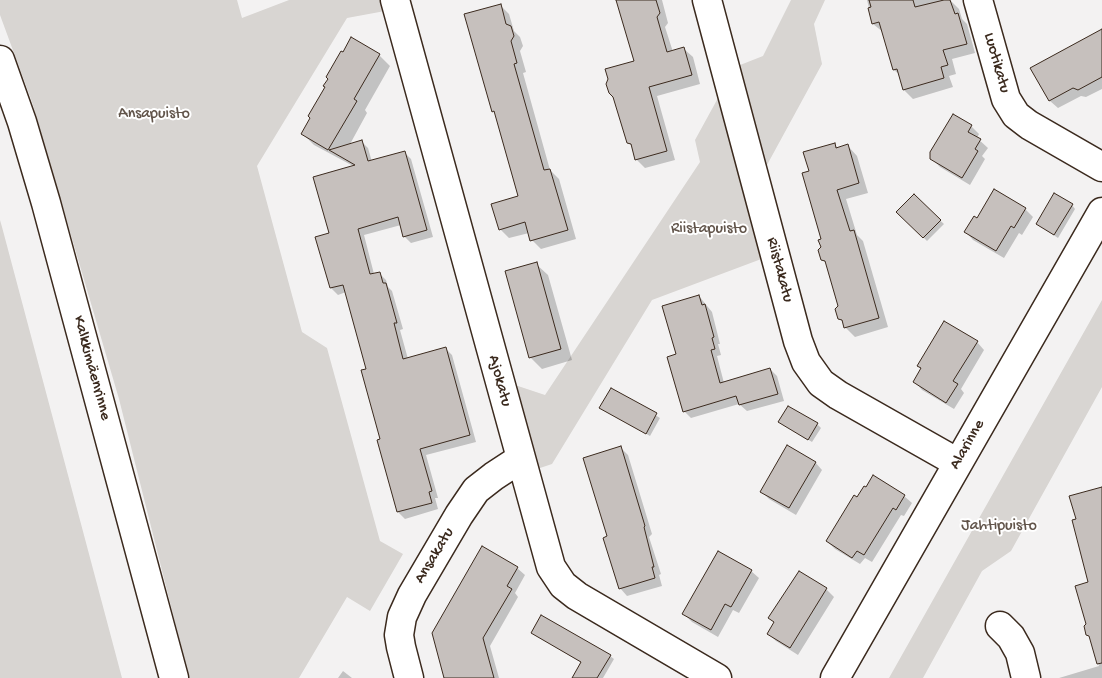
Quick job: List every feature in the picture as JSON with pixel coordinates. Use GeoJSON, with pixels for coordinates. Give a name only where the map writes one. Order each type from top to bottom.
{"type":"FeatureCollection","features":[{"type":"Feature","properties":{"kind":"street","name":"Ajokatu"},"geometry":{"type":"LineString","coordinates":[[395,0],[551,567],[563,585],[577,596],[717,678]]}},
{"type":"Feature","properties":{"kind":"street","name":"Riistakatu"},"geometry":{"type":"LineString","coordinates":[[706,0],[796,336],[806,362],[821,382],[838,395],[958,463]]}},
{"type":"Feature","properties":{"kind":"street","name":"Luotikatu"},"geometry":{"type":"LineString","coordinates":[[978,0],[1006,99],[1016,115],[1029,125],[1102,167]]}},
{"type":"Feature","properties":{"kind":"street","name":"Kalkkimäenrinne"},"geometry":{"type":"LineString","coordinates":[[0,60],[22,122],[46,203],[174,678]]}},
{"type":"Feature","properties":{"kind":"street","name":"Alarinne"},"geometry":{"type":"LineString","coordinates":[[835,678],[1102,212]]}},
{"type":"Feature","properties":{"kind":"street","name":"Ansakatu"},"geometry":{"type":"LineString","coordinates":[[409,678],[399,635],[402,617],[412,595],[459,515],[476,490],[520,459]]}},
{"type":"Feature","properties":{"kind":"street"},"geometry":{"type":"LineString","coordinates":[[1000,626],[1011,637],[1020,653],[1026,678]]}},
{"type":"Feature","properties":{"kind":"green space","name":"Ansapuisto"},"geometry":{"type":"Polygon","coordinates":[[[0,0],[237,0],[242,18],[289,0],[392,0],[385,11],[347,18],[257,166],[302,332],[327,348],[380,541],[403,554],[370,611],[347,597],[299,678],[189,678],[119,399],[32,102],[0,15],[0,0]]]}},
{"type":"Feature","properties":{"kind":"green space","name":"Riistapuisto"},"geometry":{"type":"Polygon","coordinates":[[[791,0],[825,0],[814,24],[822,64],[749,198],[764,258],[652,300],[552,464],[537,469],[515,385],[545,395],[700,162],[695,140],[735,67],[763,56],[791,0]]]}},
{"type":"Feature","properties":{"kind":"green space"},"geometry":{"type":"Polygon","coordinates":[[[0,220],[2,227],[122,678],[0,678],[0,220]]]}},
{"type":"Feature","properties":{"kind":"green space","name":"Jahtipuisto"},"geometry":{"type":"Polygon","coordinates":[[[1102,300],[1102,387],[1011,551],[982,571],[923,678],[889,678],[1102,300]]]}},
{"type":"Feature","properties":{"kind":"building"},"geometry":{"type":"Polygon","coordinates":[[[616,0],[656,0],[660,13],[657,17],[667,52],[684,47],[692,75],[649,87],[667,151],[635,160],[631,144],[627,143],[613,97],[609,93],[606,84],[608,79],[605,69],[634,61],[616,0]]]}},
{"type":"Feature","properties":{"kind":"building"},"geometry":{"type":"Polygon","coordinates":[[[869,0],[913,0],[915,7],[950,0],[955,14],[958,13],[967,44],[943,50],[948,65],[941,67],[944,78],[903,90],[897,69],[893,70],[879,22],[872,24],[868,8],[871,7],[869,0]]]}},
{"type":"Feature","properties":{"kind":"building"},"geometry":{"type":"Polygon","coordinates":[[[501,4],[506,24],[511,26],[514,36],[511,41],[517,63],[514,64],[544,170],[550,169],[568,230],[530,241],[525,222],[499,230],[491,204],[518,196],[464,14],[501,4]]]}},
{"type":"Feature","properties":{"kind":"building"},"geometry":{"type":"Polygon","coordinates":[[[1102,29],[1102,77],[1078,90],[1073,88],[1049,101],[1030,68],[1102,29]]]}},
{"type":"Feature","properties":{"kind":"building"},"geometry":{"type":"Polygon","coordinates":[[[351,37],[380,54],[354,99],[357,101],[328,150],[301,134],[310,118],[308,116],[325,87],[323,86],[328,79],[326,77],[351,37]]]}},
{"type":"Feature","properties":{"kind":"building"},"geometry":{"type":"Polygon","coordinates":[[[953,114],[972,125],[968,132],[981,139],[975,149],[978,151],[962,178],[930,159],[930,152],[953,114]]]}},
{"type":"Feature","properties":{"kind":"building"},"geometry":{"type":"Polygon","coordinates":[[[362,140],[368,161],[405,151],[427,230],[403,237],[398,217],[358,229],[370,274],[380,272],[383,283],[386,283],[397,323],[394,323],[403,359],[446,347],[470,435],[420,449],[432,491],[429,492],[432,503],[397,512],[377,440],[380,439],[361,370],[366,369],[343,285],[330,288],[315,237],[329,233],[313,177],[355,165],[329,150],[362,140]]]}},
{"type":"Feature","properties":{"kind":"building"},"geometry":{"type":"Polygon","coordinates":[[[835,143],[836,148],[848,144],[859,183],[837,190],[850,231],[854,230],[879,318],[844,328],[842,320],[838,319],[835,309],[838,306],[825,261],[821,260],[818,250],[821,247],[818,240],[821,239],[802,173],[809,171],[803,152],[835,143]]]}},
{"type":"Feature","properties":{"kind":"building"},"geometry":{"type":"Polygon","coordinates":[[[994,189],[1026,208],[1014,228],[1011,226],[996,251],[964,232],[974,216],[977,218],[994,189]]]}},
{"type":"Feature","properties":{"kind":"building"},"geometry":{"type":"Polygon","coordinates":[[[1054,193],[1073,204],[1054,235],[1036,224],[1054,193]]]}},
{"type":"Feature","properties":{"kind":"building"},"geometry":{"type":"Polygon","coordinates":[[[914,194],[941,220],[923,238],[896,212],[914,194]]]}},
{"type":"Feature","properties":{"kind":"building"},"geometry":{"type":"Polygon","coordinates":[[[537,262],[561,349],[529,358],[505,271],[537,262]]]}},
{"type":"Feature","properties":{"kind":"building"},"geometry":{"type":"Polygon","coordinates":[[[699,295],[702,305],[705,304],[714,337],[712,338],[715,349],[711,350],[720,383],[770,368],[778,394],[739,405],[736,396],[683,412],[667,357],[676,354],[662,306],[699,295]]]}},
{"type":"Feature","properties":{"kind":"building"},"geometry":{"type":"Polygon","coordinates":[[[944,321],[978,341],[953,381],[958,384],[946,403],[913,382],[921,368],[917,366],[944,321]]]}},
{"type":"Feature","properties":{"kind":"building"},"geometry":{"type":"Polygon","coordinates":[[[611,388],[657,413],[646,434],[599,408],[611,388]]]}},
{"type":"Feature","properties":{"kind":"building"},"geometry":{"type":"Polygon","coordinates":[[[788,406],[818,423],[808,440],[778,422],[788,406]]]}},
{"type":"Feature","properties":{"kind":"building"},"geometry":{"type":"Polygon","coordinates":[[[787,445],[816,462],[789,508],[760,492],[787,445]]]}},
{"type":"Feature","properties":{"kind":"building"},"geometry":{"type":"Polygon","coordinates":[[[621,446],[645,526],[655,578],[619,589],[603,538],[607,536],[583,458],[621,446]]]}},
{"type":"Feature","properties":{"kind":"building"},"geometry":{"type":"Polygon","coordinates":[[[873,475],[905,495],[896,510],[893,508],[864,555],[857,551],[852,558],[826,541],[854,495],[857,497],[873,475]]]}},
{"type":"Feature","properties":{"kind":"building"},"geometry":{"type":"Polygon","coordinates":[[[1102,487],[1102,663],[1097,664],[1089,636],[1086,635],[1084,626],[1086,624],[1075,586],[1088,582],[1072,520],[1076,519],[1069,496],[1102,487]]]}},
{"type":"Feature","properties":{"kind":"building"},"geometry":{"type":"Polygon","coordinates":[[[482,546],[518,567],[507,586],[512,589],[483,638],[494,678],[444,678],[432,633],[482,546]]]}},
{"type":"Feature","properties":{"kind":"building"},"geometry":{"type":"Polygon","coordinates":[[[718,551],[752,570],[731,607],[725,604],[711,630],[682,614],[718,551]]]}},
{"type":"Feature","properties":{"kind":"building"},"geometry":{"type":"Polygon","coordinates":[[[799,571],[827,588],[790,648],[767,634],[774,622],[768,618],[799,571]]]}},
{"type":"Feature","properties":{"kind":"building"},"geometry":{"type":"Polygon","coordinates":[[[541,615],[611,655],[597,678],[572,678],[581,662],[531,633],[541,615]]]}}]}
